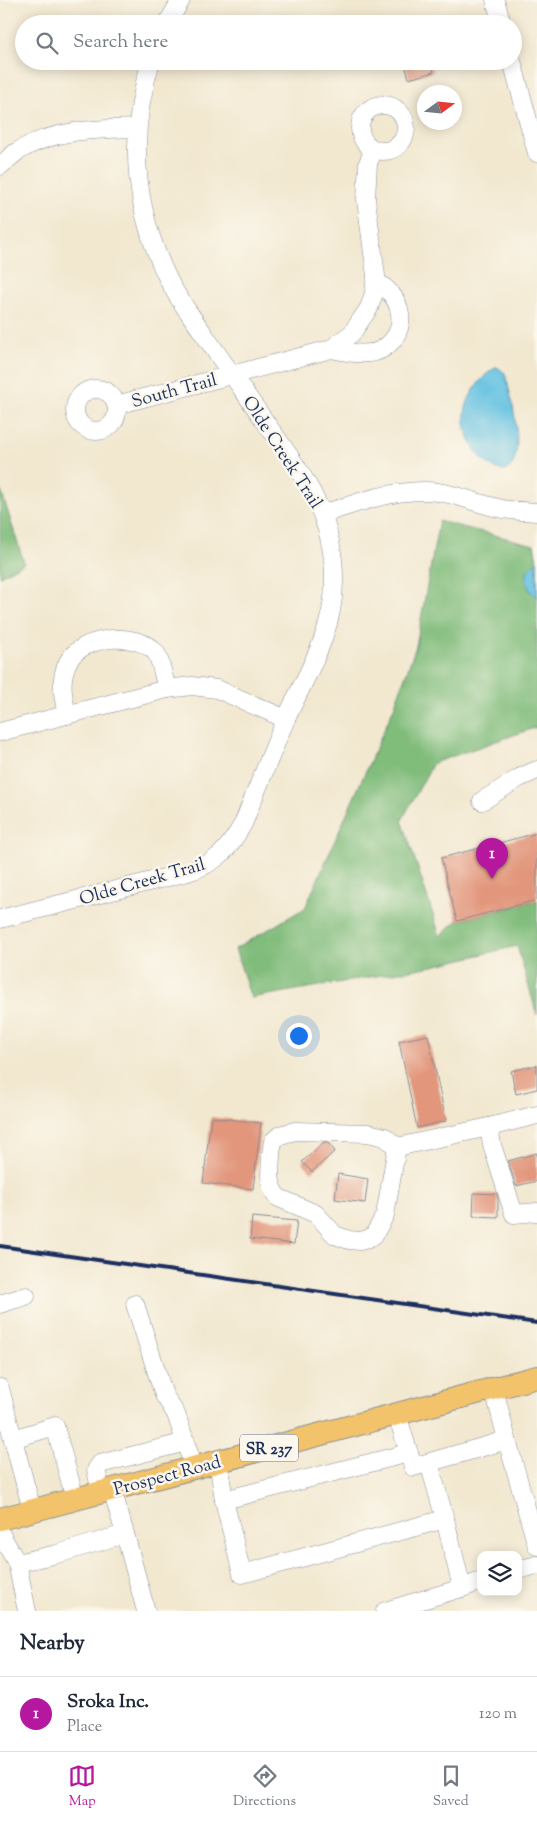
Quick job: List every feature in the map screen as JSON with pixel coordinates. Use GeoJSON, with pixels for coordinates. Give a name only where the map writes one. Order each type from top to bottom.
{"type":"FeatureCollection","features":[{"type":"Feature","properties":{"kind":"main road","name":"Prospect Road"},"geometry":{"type":"LineString","coordinates":[[0,1519],[537,1377]]}},
{"type":"Feature","properties":{"kind":"street"},"geometry":{"type":"LineString","coordinates":[[172,15],[181,0]]}},
{"type":"Feature","properties":{"kind":"street"},"geometry":{"type":"LineString","coordinates":[[495,0],[499,15]]}},
{"type":"Feature","properties":{"kind":"street","name":"Olde Creek Trail"},"geometry":{"type":"LineString","coordinates":[[0,919],[154,882],[203,867],[222,854],[243,824],[286,719],[314,662],[331,612],[334,584],[333,556],[323,514],[313,493],[177,294],[162,265],[148,228],[143,208],[137,156],[137,128],[142,95],[149,70]]}},
{"type":"Feature","properties":{"kind":"street"},"geometry":{"type":"LineString","coordinates":[[514,70],[537,154]]}},
{"type":"Feature","properties":{"kind":"street"},"geometry":{"type":"LineString","coordinates":[[0,166],[18,151],[60,134],[94,129],[137,128]]}},
{"type":"Feature","properties":{"kind":"street"},"geometry":{"type":"LineString","coordinates":[[331,349],[352,333],[369,308],[376,282],[366,199],[368,163],[374,149]]}},
{"type":"Feature","properties":{"kind":"street"},"geometry":{"type":"LineString","coordinates":[[331,349],[366,354],[384,349],[394,338],[400,327],[399,305],[384,286],[376,282]]}},
{"type":"Feature","properties":{"kind":"street","name":"South Trail"},"geometry":{"type":"LineString","coordinates":[[116,405],[331,349]]}},
{"type":"Feature","properties":{"kind":"street"},"geometry":{"type":"LineString","coordinates":[[323,514],[398,492],[425,491],[446,493],[504,510],[537,512]]}},
{"type":"Feature","properties":{"kind":"street"},"geometry":{"type":"LineString","coordinates":[[67,714],[62,691],[63,673],[67,663],[73,654],[81,648],[102,640],[136,640],[148,645],[157,654],[167,689]]}},
{"type":"Feature","properties":{"kind":"street"},"geometry":{"type":"LineString","coordinates":[[0,732],[167,689],[192,686],[217,689],[286,719]]}},
{"type":"Feature","properties":{"kind":"street"},"geometry":{"type":"LineString","coordinates":[[482,801],[518,778],[537,770]]}},
{"type":"Feature","properties":{"kind":"street"},"geometry":{"type":"LineString","coordinates":[[398,1147],[386,1215],[374,1235],[368,1239],[360,1241],[349,1240],[335,1236],[316,1214],[277,1197],[272,1188],[270,1176],[271,1154],[274,1141],[280,1134],[295,1131],[368,1133],[385,1137],[398,1147],[537,1115]]}},
{"type":"Feature","properties":{"kind":"street"},"geometry":{"type":"LineString","coordinates":[[489,1127],[492,1145],[514,1214],[537,1212]]}},
{"type":"Feature","properties":{"kind":"street"},"geometry":{"type":"LineString","coordinates":[[0,1304],[26,1296]]}},
{"type":"Feature","properties":{"kind":"street"},"geometry":{"type":"LineString","coordinates":[[135,1304],[164,1395],[176,1414],[194,1468]]}},
{"type":"Feature","properties":{"kind":"street"},"geometry":{"type":"LineString","coordinates":[[0,1388],[32,1510]]}},
{"type":"Feature","properties":{"kind":"street"},"geometry":{"type":"LineString","coordinates":[[494,1389],[537,1546]]}},
{"type":"Feature","properties":{"kind":"street"},"geometry":{"type":"LineString","coordinates":[[397,1414],[413,1467],[507,1440]]}},
{"type":"Feature","properties":{"kind":"street"},"geometry":{"type":"LineString","coordinates":[[13,1439],[55,1426],[75,1499]]}},
{"type":"Feature","properties":{"kind":"street"},"geometry":{"type":"LineString","coordinates":[[146,1611],[125,1534],[96,1470],[100,1464],[186,1442]]}},
{"type":"Feature","properties":{"kind":"street"},"geometry":{"type":"LineString","coordinates":[[224,1500],[409,1453]]}},
{"type":"Feature","properties":{"kind":"street"},"geometry":{"type":"LineString","coordinates":[[218,1461],[224,1500],[242,1574],[445,1519]]}},
{"type":"Feature","properties":{"kind":"street"},"geometry":{"type":"LineString","coordinates":[[429,1463],[462,1588]]}},
{"type":"Feature","properties":{"kind":"street"},"geometry":{"type":"LineString","coordinates":[[0,1533],[17,1563],[27,1611]]}},
{"type":"Feature","properties":{"kind":"street"},"geometry":{"type":"LineString","coordinates":[[17,1563],[57,1554],[125,1534]]}},
{"type":"Feature","properties":{"kind":"street"},"geometry":{"type":"LineString","coordinates":[[522,1569],[537,1565]]}},
{"type":"Feature","properties":{"kind":"street"},"geometry":{"type":"LineString","coordinates":[[385,1611],[477,1582]]}},
{"type":"Feature","properties":{"kind":"green space"},"geometry":{"type":"Polygon","coordinates":[[[0,487],[24,563],[0,576],[0,487]]]}},
{"type":"Feature","properties":{"kind":"green space"},"geometry":{"type":"Polygon","coordinates":[[[439,521],[534,545],[537,561],[537,727],[433,763],[402,820],[440,936],[457,921],[537,900],[537,1015],[517,946],[433,966],[251,998],[235,949],[305,908],[395,705],[416,646],[439,521]]]}},
{"type":"Feature","properties":{"kind":"water"},"geometry":{"type":"Polygon","coordinates":[[[497,367],[505,373],[513,406],[517,443],[516,454],[512,464],[505,471],[496,469],[481,458],[470,440],[465,422],[466,406],[476,386],[491,370],[497,367]]]}},
{"type":"Feature","properties":{"kind":"water"},"geometry":{"type":"Polygon","coordinates":[[[537,561],[537,597],[529,589],[527,571],[537,561]]]}},
{"type":"Feature","properties":{"kind":"building"},"geometry":{"type":"Polygon","coordinates":[[[406,70],[434,70],[434,72],[409,79],[406,70]]]}},
{"type":"Feature","properties":{"kind":"building"},"geometry":{"type":"Polygon","coordinates":[[[537,833],[537,900],[457,921],[441,858],[537,833]]]}},
{"type":"Feature","properties":{"kind":"building"},"geometry":{"type":"Polygon","coordinates":[[[428,1035],[446,1121],[417,1128],[399,1041],[428,1035]]]}},
{"type":"Feature","properties":{"kind":"building"},"geometry":{"type":"Polygon","coordinates":[[[537,1065],[537,1089],[516,1094],[511,1071],[537,1065]]]}},
{"type":"Feature","properties":{"kind":"building"},"geometry":{"type":"Polygon","coordinates":[[[211,1117],[261,1123],[253,1189],[203,1183],[211,1117]]]}},
{"type":"Feature","properties":{"kind":"building"},"geometry":{"type":"Polygon","coordinates":[[[324,1142],[327,1142],[335,1151],[312,1172],[302,1162],[324,1142]]]}},
{"type":"Feature","properties":{"kind":"building"},"geometry":{"type":"Polygon","coordinates":[[[537,1153],[537,1181],[516,1186],[508,1161],[537,1153]]]}},
{"type":"Feature","properties":{"kind":"building"},"geometry":{"type":"Polygon","coordinates":[[[338,1174],[368,1179],[365,1203],[335,1199],[338,1174]]]}},
{"type":"Feature","properties":{"kind":"building"},"geometry":{"type":"Polygon","coordinates":[[[474,1193],[497,1194],[498,1217],[473,1216],[474,1193]]]}},
{"type":"Feature","properties":{"kind":"building"},"geometry":{"type":"Polygon","coordinates":[[[252,1217],[297,1221],[294,1244],[250,1239],[252,1217]]]}},
{"type":"Feature","properties":{"kind":"railway"},"geometry":{"type":"LineString","coordinates":[[0,1246],[537,1323]]}},
{"type":"Feature","properties":{"kind":"place","name":"Sroka Inc."},"geometry":{"type":"Point","coordinates":[492,879]}}]}
